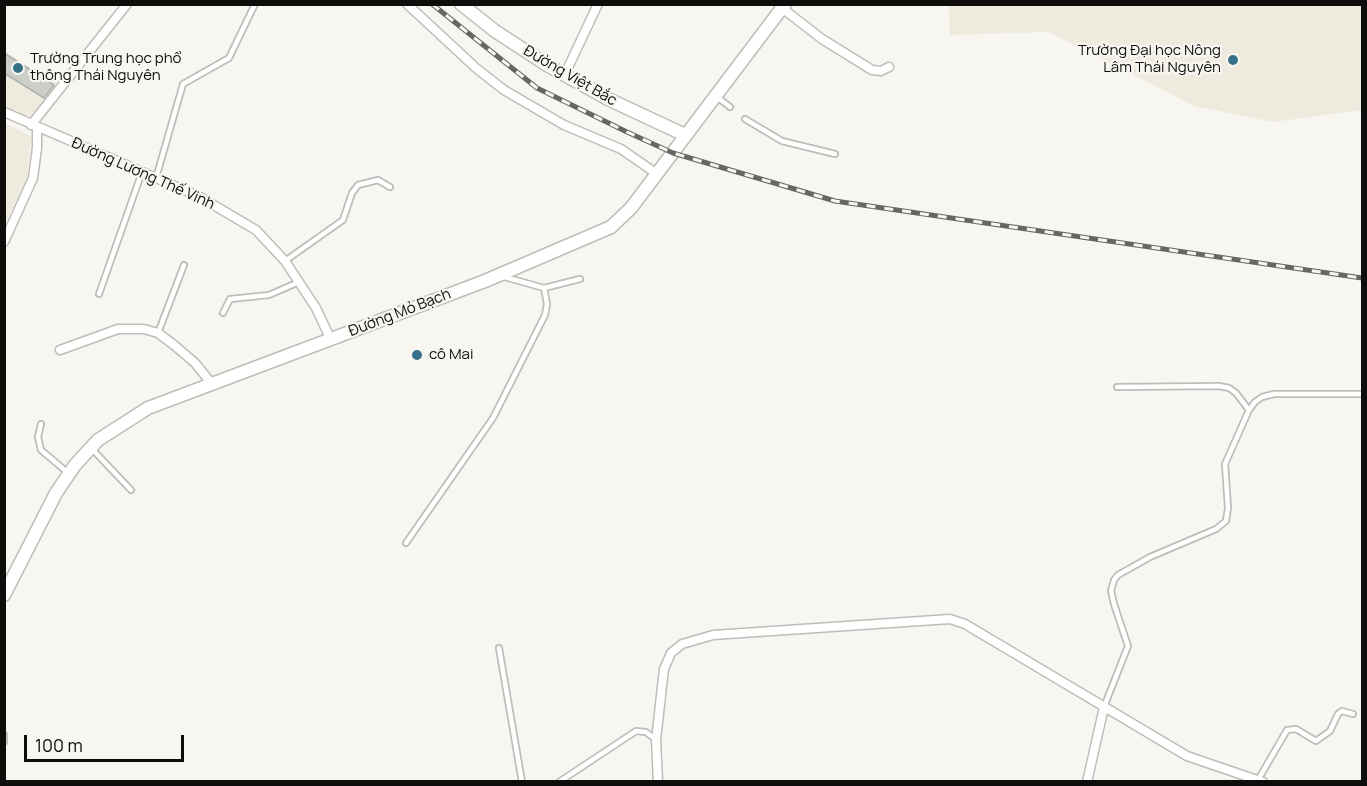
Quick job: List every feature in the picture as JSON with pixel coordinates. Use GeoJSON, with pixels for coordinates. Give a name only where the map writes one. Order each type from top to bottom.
{"type":"FeatureCollection","features":[{"type":"Feature","properties":{"kind":"street"},"geometry":{"type":"LineString","coordinates":[[4,242],[33,178],[37,148],[34,126],[127,4]]}},
{"type":"Feature","properties":{"kind":"street"},"geometry":{"type":"LineString","coordinates":[[407,4],[476,68],[504,90],[564,125],[621,149],[657,174]]}},
{"type":"Feature","properties":{"kind":"street","name":"Đường Việt Bắc"},"geometry":{"type":"LineString","coordinates":[[461,4],[495,31],[565,74],[608,99],[685,135]]}},
{"type":"Feature","properties":{"kind":"street"},"geometry":{"type":"LineString","coordinates":[[565,74],[598,4]]}},
{"type":"Feature","properties":{"kind":"street"},"geometry":{"type":"LineString","coordinates":[[784,6],[822,39],[872,70],[881,71],[889,67]]}},
{"type":"Feature","properties":{"kind":"street","name":"Đường Mỏ Bạch"},"geometry":{"type":"LineString","coordinates":[[4,594],[56,493],[69,474],[98,440],[148,408],[498,276],[611,227],[631,208],[784,6]]}},
{"type":"Feature","properties":{"kind":"street","name":"Đường Lương Thế Vinh"},"geometry":{"type":"LineString","coordinates":[[4,112],[228,211],[256,230],[285,261],[332,340]]}},
{"type":"Feature","properties":{"kind":"street"},"geometry":{"type":"LineString","coordinates":[[60,350],[118,329],[144,329],[158,333],[195,363],[212,384]]}},
{"type":"Feature","properties":{"kind":"street"},"geometry":{"type":"LineString","coordinates":[[657,782],[656,740],[664,669],[671,653],[682,644],[713,635],[951,618],[966,624],[1187,756],[1261,781]]}},
{"type":"Feature","properties":{"kind":"street"},"geometry":{"type":"LineString","coordinates":[[1087,782],[1104,706]]}},
{"type":"Feature","properties":{"kind":"lane"},"geometry":{"type":"LineString","coordinates":[[156,178],[183,84],[229,58],[255,4]]}},
{"type":"Feature","properties":{"kind":"lane"},"geometry":{"type":"LineString","coordinates":[[715,96],[730,107]]}},
{"type":"Feature","properties":{"kind":"lane"},"geometry":{"type":"LineString","coordinates":[[745,119],[782,141],[835,154]]}},
{"type":"Feature","properties":{"kind":"lane"},"geometry":{"type":"LineString","coordinates":[[99,294],[142,172]]}},
{"type":"Feature","properties":{"kind":"lane"},"geometry":{"type":"LineString","coordinates":[[285,261],[343,220],[351,193],[357,185],[378,180],[390,187]]}},
{"type":"Feature","properties":{"kind":"lane"},"geometry":{"type":"LineString","coordinates":[[158,333],[184,265]]}},
{"type":"Feature","properties":{"kind":"lane"},"geometry":{"type":"LineString","coordinates":[[498,276],[544,288],[580,279]]}},
{"type":"Feature","properties":{"kind":"lane"},"geometry":{"type":"LineString","coordinates":[[223,313],[231,299],[278,293],[299,282]]}},
{"type":"Feature","properties":{"kind":"lane"},"geometry":{"type":"LineString","coordinates":[[406,543],[493,418],[545,315],[547,304],[544,288]]}},
{"type":"Feature","properties":{"kind":"lane"},"geometry":{"type":"LineString","coordinates":[[1117,387],[1219,386],[1229,388],[1236,393],[1249,410]]}},
{"type":"Feature","properties":{"kind":"lane"},"geometry":{"type":"LineString","coordinates":[[1104,706],[1128,646],[1114,604],[1112,585],[1114,580],[1118,575],[1150,557],[1216,529],[1226,521],[1228,508],[1225,464],[1249,410],[1262,397],[1274,394],[1362,394]]}},
{"type":"Feature","properties":{"kind":"lane"},"geometry":{"type":"LineString","coordinates":[[41,424],[38,437],[41,450],[69,474]]}},
{"type":"Feature","properties":{"kind":"lane"},"geometry":{"type":"LineString","coordinates":[[91,448],[131,490]]}},
{"type":"Feature","properties":{"kind":"lane"},"geometry":{"type":"LineString","coordinates":[[499,648],[522,782]]}},
{"type":"Feature","properties":{"kind":"lane"},"geometry":{"type":"LineString","coordinates":[[1261,781],[1287,730],[1296,729],[1316,741],[1330,730],[1342,711],[1353,714]]}},
{"type":"Feature","properties":{"kind":"lane"},"geometry":{"type":"LineString","coordinates":[[559,782],[625,735],[636,731],[646,732],[656,740]]}},
{"type":"Feature","properties":{"kind":"lane"},"geometry":{"type":"LineString","coordinates":[[4,735],[4,742]]}},
{"type":"Feature","properties":{"kind":"shaded area","name":"Trường Đại học Nông Lâm Thái Nguyên"},"geometry":{"type":"Polygon","coordinates":[[[949,5],[1362,5],[1362,110],[1273,122],[1194,106],[1049,32],[950,35],[949,5]]]}},
{"type":"Feature","properties":{"kind":"shaded area","name":"Trường Trung học phổ thông Thái Nguyên"},"geometry":{"type":"Polygon","coordinates":[[[4,51],[60,86],[39,113],[22,117],[5,107],[4,51]]]}},
{"type":"Feature","properties":{"kind":"shaded area"},"geometry":{"type":"Polygon","coordinates":[[[5,123],[32,137],[27,178],[5,224],[5,123]]]}},
{"type":"Feature","properties":{"kind":"building"},"geometry":{"type":"Polygon","coordinates":[[[4,53],[54,85],[44,98],[4,73],[4,53]]]}},
{"type":"Feature","properties":{"kind":"railway"},"geometry":{"type":"LineString","coordinates":[[432,4],[537,88],[627,132],[673,153],[835,201],[1362,278]]}},
{"type":"Feature","properties":{"kind":"place","name":"Trường Đại học Nông Lâm Thái Nguyên"},"geometry":{"type":"Point","coordinates":[1233,60]}},
{"type":"Feature","properties":{"kind":"place","name":"Trường Trung học phổ thông Thái Nguyên"},"geometry":{"type":"Point","coordinates":[18,68]}},
{"type":"Feature","properties":{"kind":"place","name":"cô Mai"},"geometry":{"type":"Point","coordinates":[417,355]}}]}
